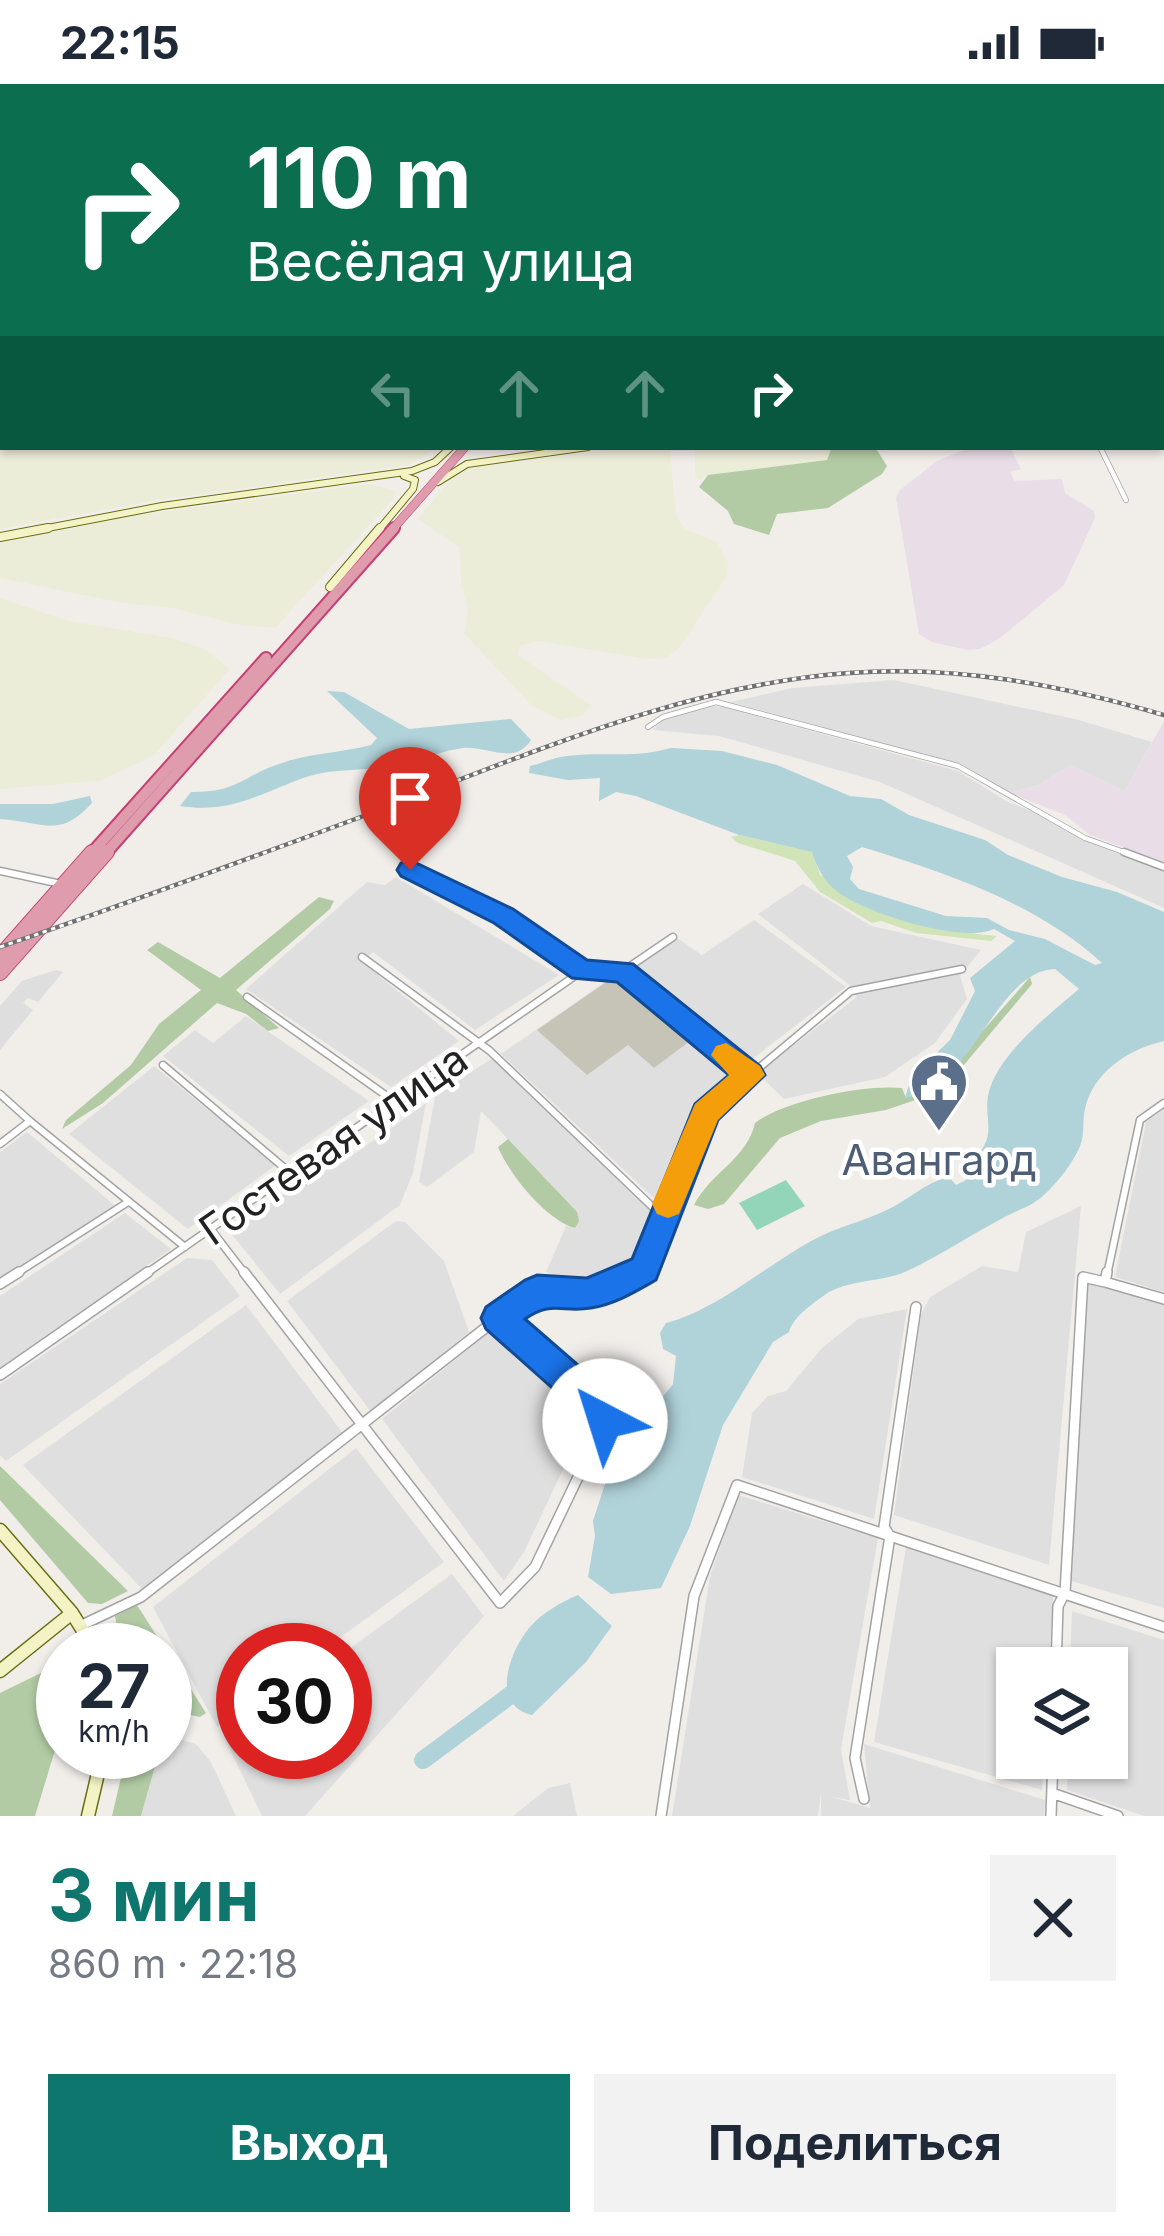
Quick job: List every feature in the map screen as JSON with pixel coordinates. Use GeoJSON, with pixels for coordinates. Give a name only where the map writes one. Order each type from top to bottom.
{"type":"FeatureCollection","features":[{"type":"Feature","properties":{"kind":"highway"},"geometry":{"type":"LineString","coordinates":[[0,956],[450,450]]}},
{"type":"Feature","properties":{"kind":"highway"},"geometry":{"type":"LineString","coordinates":[[0,973],[465,450]]}},
{"type":"Feature","properties":{"kind":"street"},"geometry":{"type":"LineString","coordinates":[[0,537],[162,506],[380,476],[425,467],[449,450]]}},
{"type":"Feature","properties":{"kind":"street"},"geometry":{"type":"LineString","coordinates":[[470,450],[476,457],[510,458]]}},
{"type":"Feature","properties":{"kind":"street"},"geometry":{"type":"LineString","coordinates":[[384,538],[452,470],[567,450]]}},
{"type":"Feature","properties":{"kind":"street"},"geometry":{"type":"LineString","coordinates":[[1101,450],[1126,500]]}},
{"type":"Feature","properties":{"kind":"street"},"geometry":{"type":"LineString","coordinates":[[330,587],[415,487],[410,477],[380,476]]}},
{"type":"Feature","properties":{"kind":"street"},"geometry":{"type":"LineString","coordinates":[[648,727],[707,702],[726,703],[958,766],[1085,838],[1164,867]]}},
{"type":"Feature","properties":{"kind":"street"},"geometry":{"type":"LineString","coordinates":[[410,870],[503,916],[582,970],[623,971],[673,937]]}},
{"type":"Feature","properties":{"kind":"street"},"geometry":{"type":"LineString","coordinates":[[0,871],[63,885]]}},
{"type":"Feature","properties":{"kind":"street"},"geometry":{"type":"LineString","coordinates":[[362,958],[490,1051],[663,1217]]}},
{"type":"Feature","properties":{"kind":"street"},"geometry":{"type":"LineString","coordinates":[[0,1671],[77,1619],[141,1597],[537,1291],[587,1293],[616,1286],[644,1270],[706,1113],[851,991],[962,969]]}},
{"type":"Feature","properties":{"kind":"street","name":"Гостевая улица"},"geometry":{"type":"LineString","coordinates":[[0,1375],[582,970]]}},
{"type":"Feature","properties":{"kind":"street"},"geometry":{"type":"LineString","coordinates":[[623,971],[750,1075]]}},
{"type":"Feature","properties":{"kind":"street"},"geometry":{"type":"LineString","coordinates":[[248,997],[391,1100]]}},
{"type":"Feature","properties":{"kind":"street"},"geometry":{"type":"LineString","coordinates":[[163,1065],[288,1171]]}},
{"type":"Feature","properties":{"kind":"street"},"geometry":{"type":"LineString","coordinates":[[0,1094],[185,1247]]}},
{"type":"Feature","properties":{"kind":"street"},"geometry":{"type":"LineString","coordinates":[[1106,1282],[1140,1120],[1164,1103]]}},
{"type":"Feature","properties":{"kind":"street"},"geometry":{"type":"LineString","coordinates":[[0,1144],[30,1121]]}},
{"type":"Feature","properties":{"kind":"street"},"geometry":{"type":"LineString","coordinates":[[0,1284],[128,1202]]}},
{"type":"Feature","properties":{"kind":"street"},"geometry":{"type":"LineString","coordinates":[[209,1227],[500,1603],[535,1567],[605,1421],[604,1411],[498,1318]]}},
{"type":"Feature","properties":{"kind":"street"},"geometry":{"type":"LineString","coordinates":[[1057,1647],[1058,1606],[1066,1593],[1083,1277],[1164,1299]]}},
{"type":"Feature","properties":{"kind":"street"},"geometry":{"type":"LineString","coordinates":[[864,1799],[855,1758],[890,1536],[884,1527],[916,1307]]}},
{"type":"Feature","properties":{"kind":"street"},"geometry":{"type":"LineString","coordinates":[[661,1816],[694,1596],[737,1485],[1164,1627]]}},
{"type":"Feature","properties":{"kind":"street"},"geometry":{"type":"LineString","coordinates":[[0,1530],[79,1623]]}},
{"type":"Feature","properties":{"kind":"street"},"geometry":{"type":"LineString","coordinates":[[88,1816],[97,1779]]}},
{"type":"Feature","properties":{"kind":"street"},"geometry":{"type":"LineString","coordinates":[[1051,1816],[1052,1779]]}},
{"type":"Feature","properties":{"kind":"street"},"geometry":{"type":"LineString","coordinates":[[1052,1793],[1118,1816]]}},
{"type":"Feature","properties":{"kind":"shaded area"},"geometry":{"type":"Polygon","coordinates":[[[964,450],[1012,450],[1021,469],[1010,472],[1015,481],[1062,479],[1065,493],[1094,511],[1064,585],[980,649],[932,642],[919,634],[896,498],[937,461],[964,450]]]}},
{"type":"Feature","properties":{"kind":"shaded area"},"geometry":{"type":"Polygon","coordinates":[[[894,680],[1075,719],[1152,742],[1125,791],[1070,765],[1039,785],[1010,793],[962,765],[731,702],[792,688],[894,680]]]}},
{"type":"Feature","properties":{"kind":"shaded area"},"geometry":{"type":"Polygon","coordinates":[[[704,706],[724,707],[958,771],[1008,802],[1055,820],[1085,841],[1164,871],[1164,908],[880,782],[719,736],[653,730],[665,718],[704,706]]]}},
{"type":"Feature","properties":{"kind":"shaded area"},"geometry":{"type":"Polygon","coordinates":[[[1164,721],[1164,862],[1090,835],[1065,815],[1010,793],[1039,785],[1070,765],[1125,791],[1164,721]]]}},
{"type":"Feature","properties":{"kind":"shaded area"},"geometry":{"type":"Polygon","coordinates":[[[396,877],[559,975],[475,1030],[373,952],[362,962],[459,1041],[391,1087],[246,989],[367,882],[385,885],[396,877]]]}},
{"type":"Feature","properties":{"kind":"shaded area"},"geometry":{"type":"Polygon","coordinates":[[[803,884],[871,926],[981,950],[960,976],[967,999],[935,1043],[885,1077],[784,1099],[757,1073],[857,997],[852,987],[758,914],[803,884]]]}},
{"type":"Feature","properties":{"kind":"shaded area"},"geometry":{"type":"Polygon","coordinates":[[[754,920],[846,987],[747,1063],[629,968],[677,938],[702,955],[754,920]]]}},
{"type":"Feature","properties":{"kind":"shaded area"},"geometry":{"type":"Polygon","coordinates":[[[63,972],[38,1002],[27,998],[23,1003],[33,1010],[0,1050],[0,1006],[22,981],[63,972]]]}},
{"type":"Feature","properties":{"kind":"shaded area"},"geometry":{"type":"Polygon","coordinates":[[[618,973],[741,1077],[700,1113],[662,1206],[501,1054],[618,973]]]}},
{"type":"Feature","properties":{"kind":"shaded area"},"geometry":{"type":"Polygon","coordinates":[[[618,974],[694,1038],[654,1068],[628,1045],[587,1075],[537,1030],[618,974]]]}},
{"type":"Feature","properties":{"kind":"shaded area"},"geometry":{"type":"Polygon","coordinates":[[[246,1016],[369,1101],[289,1156],[163,1056],[195,1030],[213,1043],[246,1016]]]}},
{"type":"Feature","properties":{"kind":"shaded area"},"geometry":{"type":"Polygon","coordinates":[[[494,1057],[660,1218],[644,1257],[616,1280],[583,1284],[546,1272],[566,1226],[575,1228],[549,1182],[481,1111],[474,1152],[427,1187],[419,1182],[437,1087],[448,1080],[453,1084],[494,1057]]]}},
{"type":"Feature","properties":{"kind":"shaded area"},"geometry":{"type":"Polygon","coordinates":[[[154,1066],[276,1165],[188,1229],[69,1134],[154,1066]]]}},
{"type":"Feature","properties":{"kind":"shaded area"},"geometry":{"type":"Polygon","coordinates":[[[426,1103],[413,1173],[400,1205],[280,1294],[229,1231],[327,1164],[333,1169],[426,1103]]]}},
{"type":"Feature","properties":{"kind":"shaded area"},"geometry":{"type":"Polygon","coordinates":[[[1164,1109],[1164,1292],[1115,1277],[1146,1122],[1164,1109]]]}},
{"type":"Feature","properties":{"kind":"shaded area"},"geometry":{"type":"Polygon","coordinates":[[[27,1132],[118,1208],[0,1285],[0,1152],[27,1132]]]}},
{"type":"Feature","properties":{"kind":"shaded area"},"geometry":{"type":"Polygon","coordinates":[[[1081,1206],[1049,1565],[894,1515],[921,1315],[930,1297],[982,1266],[1018,1272],[1026,1232],[1081,1206]]]}},
{"type":"Feature","properties":{"kind":"shaded area"},"geometry":{"type":"Polygon","coordinates":[[[125,1213],[171,1249],[0,1368],[0,1296],[125,1213]]]}},
{"type":"Feature","properties":{"kind":"shaded area"},"geometry":{"type":"Polygon","coordinates":[[[396,1221],[405,1222],[444,1261],[469,1332],[371,1412],[287,1301],[396,1221]]]}},
{"type":"Feature","properties":{"kind":"shaded area"},"geometry":{"type":"Polygon","coordinates":[[[187,1258],[212,1260],[240,1296],[6,1461],[0,1455],[0,1384],[187,1258]]]}},
{"type":"Feature","properties":{"kind":"shaded area"},"geometry":{"type":"Polygon","coordinates":[[[1087,1282],[1164,1303],[1164,1608],[1068,1580],[1087,1282]]]}},
{"type":"Feature","properties":{"kind":"shaded area"},"geometry":{"type":"Polygon","coordinates":[[[246,1305],[342,1432],[142,1589],[23,1465],[246,1305]]]}},
{"type":"Feature","properties":{"kind":"shaded area"},"geometry":{"type":"Polygon","coordinates":[[[907,1309],[874,1519],[742,1477],[752,1413],[768,1396],[786,1391],[822,1348],[858,1319],[907,1309]]]}},
{"type":"Feature","properties":{"kind":"shaded area"},"geometry":{"type":"Polygon","coordinates":[[[497,1326],[548,1359],[589,1402],[585,1423],[524,1552],[504,1581],[382,1419],[497,1326]]]}},
{"type":"Feature","properties":{"kind":"shaded area"},"geometry":{"type":"Polygon","coordinates":[[[356,1448],[444,1562],[360,1623],[216,1623],[216,1725],[192,1680],[192,1623],[162,1623],[153,1607],[356,1448]]]}},
{"type":"Feature","properties":{"kind":"shaded area"},"geometry":{"type":"Polygon","coordinates":[[[738,1495],[878,1538],[841,1749],[850,1800],[832,1797],[870,1808],[864,1744],[1045,1800],[1044,1816],[821,1816],[821,1793],[818,1816],[672,1816],[710,1576],[738,1495]]]}},
{"type":"Feature","properties":{"kind":"shaded area"},"geometry":{"type":"Polygon","coordinates":[[[906,1547],[1053,1596],[1050,1647],[996,1647],[996,1777],[874,1742],[906,1547]]]}},
{"type":"Feature","properties":{"kind":"shaded area"},"geometry":{"type":"Polygon","coordinates":[[[452,1574],[484,1616],[372,1741],[372,1632],[452,1574]]]}},
{"type":"Feature","properties":{"kind":"shaded area"},"geometry":{"type":"Polygon","coordinates":[[[1072,1611],[1164,1640],[1164,1816],[1144,1816],[1067,1790],[1067,1779],[1128,1779],[1128,1647],[1071,1647],[1072,1611]]]}},
{"type":"Feature","properties":{"kind":"shaded area"},"geometry":{"type":"Polygon","coordinates":[[[192,1743],[211,1762],[236,1816],[141,1816],[151,1779],[192,1779],[192,1743]]]}},
{"type":"Feature","properties":{"kind":"shaded area"},"geometry":{"type":"Polygon","coordinates":[[[244,1779],[338,1779],[305,1816],[262,1816],[244,1779]]]}},
{"type":"Feature","properties":{"kind":"shaded area"},"geometry":{"type":"Polygon","coordinates":[[[1004,1779],[1043,1779],[1042,1790],[1004,1779]]]}},
{"type":"Feature","properties":{"kind":"shaded area"},"geometry":{"type":"Polygon","coordinates":[[[570,1783],[577,1816],[513,1816],[548,1788],[570,1783]]]}},
{"type":"Feature","properties":{"kind":"green space"},"geometry":{"type":"Polygon","coordinates":[[[0,450],[433,450],[409,465],[159,500],[0,529],[0,450]]]}},
{"type":"Feature","properties":{"kind":"green space"},"geometry":{"type":"Polygon","coordinates":[[[607,450],[670,450],[676,516],[685,529],[717,542],[728,563],[727,575],[681,646],[667,658],[647,659],[538,641],[520,646],[518,655],[591,705],[583,715],[561,720],[532,706],[464,633],[468,609],[461,585],[460,548],[418,519],[453,476],[466,468],[607,450]]]}},
{"type":"Feature","properties":{"kind":"green space"},"geometry":{"type":"Polygon","coordinates":[[[695,450],[831,450],[827,460],[695,478],[695,450]]]}},
{"type":"Feature","properties":{"kind":"green space"},"geometry":{"type":"Polygon","coordinates":[[[831,450],[877,450],[887,466],[882,474],[828,508],[777,514],[769,535],[734,524],[728,511],[699,487],[708,475],[827,460],[831,450]]]}},
{"type":"Feature","properties":{"kind":"green space"},"geometry":{"type":"Polygon","coordinates":[[[369,484],[396,491],[395,497],[275,628],[0,578],[0,543],[129,516],[369,484]]]}},
{"type":"Feature","properties":{"kind":"green space"},"geometry":{"type":"Polygon","coordinates":[[[0,598],[69,621],[172,638],[205,649],[230,669],[153,756],[100,781],[0,789],[0,598]]]}},
{"type":"Feature","properties":{"kind":"green space"},"geometry":{"type":"Polygon","coordinates":[[[731,837],[813,852],[820,875],[977,934],[997,936],[991,941],[872,923],[820,892],[795,861],[731,837]]]}},
{"type":"Feature","properties":{"kind":"green space"},"geometry":{"type":"Polygon","coordinates":[[[319,897],[334,901],[330,909],[236,990],[279,1028],[268,1031],[246,1014],[217,1003],[103,1103],[62,1129],[66,1120],[131,1065],[159,1024],[201,990],[147,950],[158,942],[220,978],[319,897]]]}},
{"type":"Feature","properties":{"kind":"green space"},"geometry":{"type":"Polygon","coordinates":[[[1030,977],[1032,984],[942,1091],[886,1110],[821,1121],[780,1138],[724,1204],[708,1209],[694,1205],[737,1156],[755,1123],[768,1115],[826,1095],[868,1089],[902,1088],[906,1098],[938,1082],[1030,977]]]}},
{"type":"Feature","properties":{"kind":"green space"},"geometry":{"type":"Polygon","coordinates":[[[508,1139],[577,1212],[575,1228],[552,1216],[520,1182],[498,1147],[508,1139]]]}},
{"type":"Feature","properties":{"kind":"green space"},"geometry":{"type":"Polygon","coordinates":[[[786,1180],[805,1206],[757,1230],[739,1203],[786,1180]]]}},
{"type":"Feature","properties":{"kind":"green space"},"geometry":{"type":"Polygon","coordinates":[[[0,1466],[128,1591],[102,1604],[88,1603],[0,1500],[0,1466]]]}},
{"type":"Feature","properties":{"kind":"green space"},"geometry":{"type":"Polygon","coordinates":[[[137,1605],[148,1623],[116,1623],[115,1616],[137,1605]]]}},
{"type":"Feature","properties":{"kind":"green space"},"geometry":{"type":"Polygon","coordinates":[[[36,1675],[36,1779],[46,1779],[35,1816],[0,1816],[0,1693],[36,1675]]]}},
{"type":"Feature","properties":{"kind":"green space"},"geometry":{"type":"Polygon","coordinates":[[[192,1691],[206,1713],[192,1715],[192,1691]]]}},
{"type":"Feature","properties":{"kind":"green space"},"geometry":{"type":"Polygon","coordinates":[[[121,1779],[151,1779],[141,1816],[112,1816],[121,1779]]]}},
{"type":"Feature","properties":{"kind":"water"},"geometry":{"type":"Polygon","coordinates":[[[327,691],[344,692],[409,729],[511,719],[531,740],[517,752],[463,748],[399,765],[316,774],[230,805],[180,806],[191,792],[230,787],[290,760],[371,745],[377,738],[327,691]]]}},
{"type":"Feature","properties":{"kind":"water"},"geometry":{"type":"Polygon","coordinates":[[[722,751],[777,765],[850,796],[881,799],[909,815],[985,840],[1062,877],[1117,892],[1164,912],[1164,1041],[1126,1056],[1104,1073],[1089,1096],[1076,1154],[1042,1197],[905,1272],[834,1289],[773,1342],[723,1425],[690,1526],[661,1588],[611,1594],[588,1577],[593,1521],[607,1478],[628,1440],[673,1384],[676,1356],[663,1349],[660,1333],[666,1323],[722,1298],[823,1235],[881,1213],[940,1180],[949,1177],[956,1185],[966,1180],[964,1169],[985,1144],[989,1092],[1001,1065],[1079,989],[1055,969],[1034,975],[1015,989],[948,1076],[928,1091],[905,1098],[911,1078],[950,1040],[975,991],[970,978],[1015,941],[994,929],[980,933],[938,929],[869,909],[833,888],[812,852],[739,835],[636,796],[616,792],[599,801],[600,778],[568,780],[529,773],[530,766],[562,757],[722,751]],[[862,847],[847,856],[853,867],[850,879],[859,889],[946,916],[987,918],[1009,930],[1045,939],[1095,965],[1102,963],[1049,923],[989,892],[862,847]]]}},
{"type":"Feature","properties":{"kind":"water"},"geometry":{"type":"Polygon","coordinates":[[[90,796],[92,803],[60,825],[0,819],[0,804],[53,804],[90,796]]]}},
{"type":"Feature","properties":{"kind":"water"},"geometry":{"type":"Polygon","coordinates":[[[578,1595],[612,1626],[586,1662],[532,1715],[511,1700],[507,1676],[511,1662],[540,1617],[578,1595]]]}},
{"type":"Feature","properties":{"kind":"waterway"},"geometry":{"type":"LineString","coordinates":[[423,1760],[520,1688]]}},
{"type":"Feature","properties":{"kind":"railway"},"geometry":{"type":"LineString","coordinates":[[0,947],[626,719],[736,690],[849,673],[929,672],[1048,686],[1164,715]]}},
{"type":"Feature","properties":{"kind":"slow traffic"},"geometry":{"type":"LineString","coordinates":[[668,1204],[706,1113],[750,1075],[726,1055]]}},
{"type":"Feature","properties":{"kind":"place","name":"Авангард"},"geometry":{"type":"Point","coordinates":[939,1133]}},
{"type":"Feature","properties":{"kind":"route"},"geometry":{"type":"LineString","coordinates":[[410,870],[503,916],[582,970],[623,971],[750,1075],[706,1113],[644,1270],[616,1286],[587,1293],[537,1291],[498,1318],[604,1411],[605,1421]]}}]}
